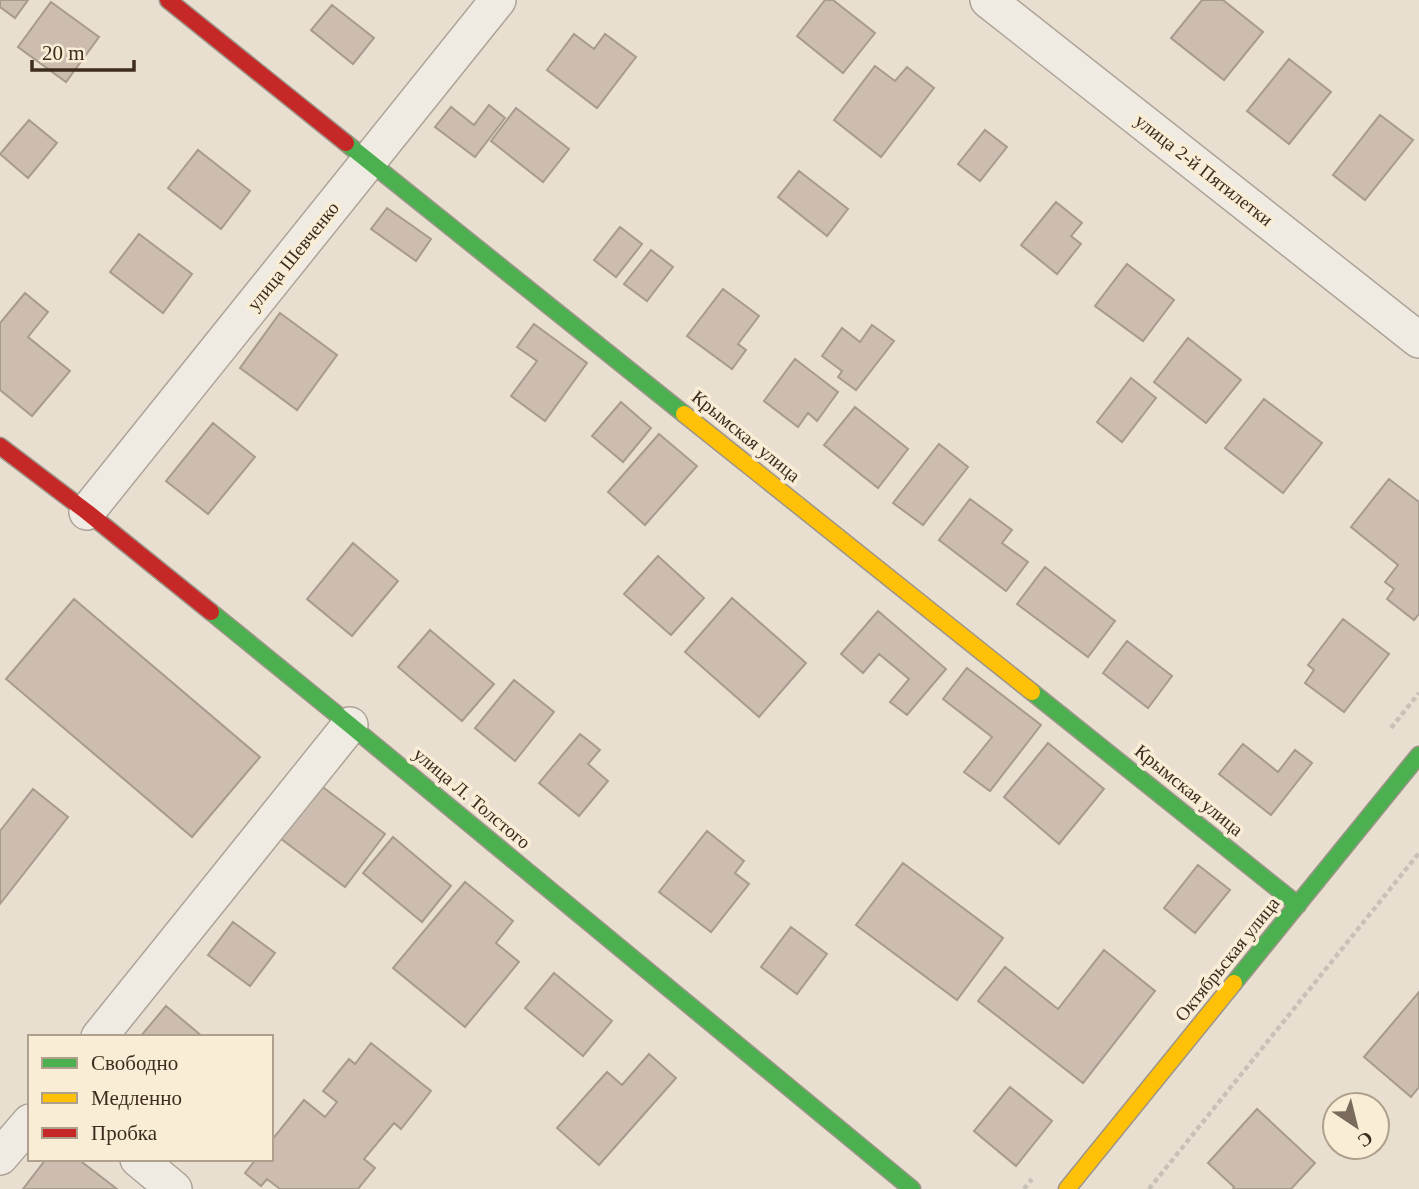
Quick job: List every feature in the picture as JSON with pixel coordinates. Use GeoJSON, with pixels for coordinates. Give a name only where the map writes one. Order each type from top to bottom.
{"type":"FeatureCollection","features":[{"type":"Feature","properties":{"kind":"street","name":"Крымская улица"},"geometry":{"type":"LineString","coordinates":[[168,0],[1298,905]]}},
{"type":"Feature","properties":{"kind":"street","name":"улица Шевченко"},"geometry":{"type":"LineString","coordinates":[[87,512],[498,0]]}},
{"type":"Feature","properties":{"kind":"street","name":"улица 2-й Пятилетки"},"geometry":{"type":"LineString","coordinates":[[988,0],[1419,340]]}},
{"type":"Feature","properties":{"kind":"street","name":"улица Л. Толстого"},"geometry":{"type":"LineString","coordinates":[[0,446],[87,512],[350,725],[912,1189]]}},
{"type":"Feature","properties":{"kind":"street"},"geometry":{"type":"LineString","coordinates":[[101,1035],[350,725]]}},
{"type":"Feature","properties":{"kind":"street","name":"Октябрьская улица"},"geometry":{"type":"LineString","coordinates":[[1067,1189],[1419,755]]}},
{"type":"Feature","properties":{"kind":"street"},"geometry":{"type":"LineString","coordinates":[[0,1157],[28,1124]]}},
{"type":"Feature","properties":{"kind":"street"},"geometry":{"type":"LineString","coordinates":[[140,1161],[174,1189]]}},
{"type":"Feature","properties":{"kind":"path"},"geometry":{"type":"LineString","coordinates":[[1149,1189],[1419,853]]}},
{"type":"Feature","properties":{"kind":"building"},"geometry":{"type":"Polygon","coordinates":[[[0,0],[28,0],[15,18],[0,7],[0,0]]]}},
{"type":"Feature","properties":{"kind":"building"},"geometry":{"type":"Polygon","coordinates":[[[825,0],[833,0],[875,33],[843,73],[797,36],[825,0]]]}},
{"type":"Feature","properties":{"kind":"building"},"geometry":{"type":"Polygon","coordinates":[[[1202,0],[1223,0],[1263,32],[1224,80],[1171,38],[1202,0]]]}},
{"type":"Feature","properties":{"kind":"building"},"geometry":{"type":"Polygon","coordinates":[[[51,2],[99,37],[66,82],[18,47],[51,2]]]}},
{"type":"Feature","properties":{"kind":"building"},"geometry":{"type":"Polygon","coordinates":[[[332,5],[374,38],[353,64],[311,30],[332,5]]]}},
{"type":"Feature","properties":{"kind":"building"},"geometry":{"type":"Polygon","coordinates":[[[574,34],[594,49],[605,34],[636,57],[597,108],[547,70],[574,34]]]}},
{"type":"Feature","properties":{"kind":"building"},"geometry":{"type":"Polygon","coordinates":[[[1289,59],[1331,92],[1289,144],[1247,111],[1289,59]]]}},
{"type":"Feature","properties":{"kind":"building"},"geometry":{"type":"Polygon","coordinates":[[[875,66],[895,81],[907,67],[934,88],[881,157],[834,120],[875,66]]]}},
{"type":"Feature","properties":{"kind":"building"},"geometry":{"type":"Polygon","coordinates":[[[489,105],[505,118],[475,157],[435,127],[451,107],[474,125],[489,105]]]}},
{"type":"Feature","properties":{"kind":"building"},"geometry":{"type":"Polygon","coordinates":[[[516,108],[569,149],[543,182],[491,141],[516,108]]]}},
{"type":"Feature","properties":{"kind":"building"},"geometry":{"type":"Polygon","coordinates":[[[1380,115],[1413,140],[1365,200],[1333,175],[1380,115]]]}},
{"type":"Feature","properties":{"kind":"building"},"geometry":{"type":"Polygon","coordinates":[[[29,120],[57,143],[28,178],[0,154],[29,120]]]}},
{"type":"Feature","properties":{"kind":"building"},"geometry":{"type":"Polygon","coordinates":[[[985,130],[1007,147],[980,181],[958,164],[985,130]]]}},
{"type":"Feature","properties":{"kind":"building"},"geometry":{"type":"Polygon","coordinates":[[[198,150],[250,191],[221,229],[168,188],[198,150]]]}},
{"type":"Feature","properties":{"kind":"building"},"geometry":{"type":"Polygon","coordinates":[[[799,171],[848,209],[827,236],[778,197],[799,171]]]}},
{"type":"Feature","properties":{"kind":"building"},"geometry":{"type":"Polygon","coordinates":[[[1056,202],[1082,223],[1071,236],[1081,244],[1057,274],[1021,245],[1056,202]]]}},
{"type":"Feature","properties":{"kind":"building"},"geometry":{"type":"Polygon","coordinates":[[[387,208],[431,239],[416,261],[371,229],[387,208]]]}},
{"type":"Feature","properties":{"kind":"building"},"geometry":{"type":"Polygon","coordinates":[[[620,227],[642,244],[616,277],[594,260],[620,227]]]}},
{"type":"Feature","properties":{"kind":"building"},"geometry":{"type":"Polygon","coordinates":[[[139,234],[192,274],[163,313],[110,272],[139,234]]]}},
{"type":"Feature","properties":{"kind":"building"},"geometry":{"type":"Polygon","coordinates":[[[651,250],[673,267],[647,301],[624,284],[651,250]]]}},
{"type":"Feature","properties":{"kind":"building"},"geometry":{"type":"Polygon","coordinates":[[[1127,264],[1174,300],[1143,341],[1095,306],[1127,264]]]}},
{"type":"Feature","properties":{"kind":"building"},"geometry":{"type":"Polygon","coordinates":[[[723,289],[759,316],[738,344],[746,350],[732,369],[687,336],[723,289]]]}},
{"type":"Feature","properties":{"kind":"building"},"geometry":{"type":"Polygon","coordinates":[[[25,293],[48,312],[28,337],[70,371],[32,416],[0,390],[0,323],[25,293]]]}},
{"type":"Feature","properties":{"kind":"building"},"geometry":{"type":"Polygon","coordinates":[[[280,313],[337,355],[297,410],[240,368],[280,313]]]}},
{"type":"Feature","properties":{"kind":"building"},"geometry":{"type":"Polygon","coordinates":[[[534,324],[587,363],[545,421],[511,396],[537,361],[517,347],[534,324]]]}},
{"type":"Feature","properties":{"kind":"building"},"geometry":{"type":"Polygon","coordinates":[[[872,325],[894,341],[856,390],[838,377],[842,371],[822,356],[842,328],[860,342],[872,325]]]}},
{"type":"Feature","properties":{"kind":"building"},"geometry":{"type":"Polygon","coordinates":[[[1188,338],[1241,380],[1206,423],[1154,382],[1188,338]]]}},
{"type":"Feature","properties":{"kind":"building"},"geometry":{"type":"Polygon","coordinates":[[[795,359],[838,392],[817,421],[808,413],[798,427],[764,401],[795,359]]]}},
{"type":"Feature","properties":{"kind":"building"},"geometry":{"type":"Polygon","coordinates":[[[1131,378],[1156,398],[1122,442],[1097,422],[1131,378]]]}},
{"type":"Feature","properties":{"kind":"building"},"geometry":{"type":"Polygon","coordinates":[[[1264,399],[1322,443],[1283,493],[1225,448],[1264,399]]]}},
{"type":"Feature","properties":{"kind":"building"},"geometry":{"type":"Polygon","coordinates":[[[621,402],[651,428],[623,462],[592,436],[621,402]]]}},
{"type":"Feature","properties":{"kind":"building"},"geometry":{"type":"Polygon","coordinates":[[[855,407],[908,449],[878,488],[824,445],[855,407]]]}},
{"type":"Feature","properties":{"kind":"building"},"geometry":{"type":"Polygon","coordinates":[[[213,423],[255,457],[208,514],[166,481],[213,423]]]}},
{"type":"Feature","properties":{"kind":"building"},"geometry":{"type":"Polygon","coordinates":[[[659,434],[697,466],[645,525],[608,492],[659,434]]]}},
{"type":"Feature","properties":{"kind":"building"},"geometry":{"type":"Polygon","coordinates":[[[939,444],[968,467],[923,525],[893,503],[939,444]]]}},
{"type":"Feature","properties":{"kind":"building"},"geometry":{"type":"Polygon","coordinates":[[[1389,479],[1419,502],[1419,614],[1414,620],[1387,599],[1394,589],[1385,582],[1398,565],[1351,527],[1389,479]]]}},
{"type":"Feature","properties":{"kind":"building"},"geometry":{"type":"Polygon","coordinates":[[[970,499],[1012,530],[1002,543],[1028,562],[1006,591],[939,540],[970,499]]]}},
{"type":"Feature","properties":{"kind":"building"},"geometry":{"type":"Polygon","coordinates":[[[353,543],[398,581],[352,636],[307,599],[353,543]]]}},
{"type":"Feature","properties":{"kind":"building"},"geometry":{"type":"Polygon","coordinates":[[[658,556],[704,598],[671,635],[624,594],[658,556]]]}},
{"type":"Feature","properties":{"kind":"building"},"geometry":{"type":"Polygon","coordinates":[[[1045,567],[1115,621],[1088,657],[1017,604],[1045,567]]]}},
{"type":"Feature","properties":{"kind":"building"},"geometry":{"type":"Polygon","coordinates":[[[732,598],[806,663],[759,717],[685,652],[732,598]]]}},
{"type":"Feature","properties":{"kind":"building"},"geometry":{"type":"Polygon","coordinates":[[[74,599],[260,757],[192,837],[6,679],[74,599]]]}},
{"type":"Feature","properties":{"kind":"building"},"geometry":{"type":"Polygon","coordinates":[[[878,611],[946,669],[907,715],[890,702],[909,679],[879,654],[863,673],[841,654],[878,611]]]}},
{"type":"Feature","properties":{"kind":"building"},"geometry":{"type":"Polygon","coordinates":[[[1343,619],[1389,654],[1344,712],[1305,683],[1314,670],[1308,665],[1343,619]]]}},
{"type":"Feature","properties":{"kind":"building"},"geometry":{"type":"Polygon","coordinates":[[[430,630],[494,684],[462,721],[398,667],[430,630]]]}},
{"type":"Feature","properties":{"kind":"building"},"geometry":{"type":"Polygon","coordinates":[[[1127,641],[1172,676],[1148,708],[1103,673],[1127,641]]]}},
{"type":"Feature","properties":{"kind":"building"},"geometry":{"type":"Polygon","coordinates":[[[967,668],[1041,725],[990,791],[964,772],[992,737],[943,699],[967,668]]]}},
{"type":"Feature","properties":{"kind":"building"},"geometry":{"type":"Polygon","coordinates":[[[514,680],[554,712],[515,761],[475,728],[514,680]]]}},
{"type":"Feature","properties":{"kind":"building"},"geometry":{"type":"Polygon","coordinates":[[[580,734],[600,750],[588,764],[608,781],[579,816],[539,783],[580,734]]]}},
{"type":"Feature","properties":{"kind":"building"},"geometry":{"type":"Polygon","coordinates":[[[1048,743],[1104,789],[1059,844],[1004,797],[1048,743]]]}},
{"type":"Feature","properties":{"kind":"building"},"geometry":{"type":"Polygon","coordinates":[[[1243,744],[1278,772],[1295,750],[1312,763],[1271,815],[1219,774],[1243,744]]]}},
{"type":"Feature","properties":{"kind":"building"},"geometry":{"type":"Polygon","coordinates":[[[316,782],[385,834],[345,887],[276,835],[316,782]]]}},
{"type":"Feature","properties":{"kind":"building"},"geometry":{"type":"Polygon","coordinates":[[[33,789],[68,817],[0,904],[0,831],[33,789]]]}},
{"type":"Feature","properties":{"kind":"building"},"geometry":{"type":"Polygon","coordinates":[[[707,831],[744,861],[735,873],[749,884],[711,932],[659,892],[707,831]]]}},
{"type":"Feature","properties":{"kind":"building"},"geometry":{"type":"Polygon","coordinates":[[[393,837],[451,886],[422,922],[363,873],[393,837]]]}},
{"type":"Feature","properties":{"kind":"building"},"geometry":{"type":"Polygon","coordinates":[[[903,863],[1003,938],[957,1000],[856,925],[903,863]]]}},
{"type":"Feature","properties":{"kind":"building"},"geometry":{"type":"Polygon","coordinates":[[[1198,865],[1230,890],[1195,933],[1164,908],[1198,865]]]}},
{"type":"Feature","properties":{"kind":"building"},"geometry":{"type":"Polygon","coordinates":[[[465,882],[513,921],[496,943],[519,962],[465,1027],[393,968],[465,882]]]}},
{"type":"Feature","properties":{"kind":"building"},"geometry":{"type":"Polygon","coordinates":[[[233,922],[275,953],[250,986],[208,955],[233,922]]]}},
{"type":"Feature","properties":{"kind":"building"},"geometry":{"type":"Polygon","coordinates":[[[791,927],[827,954],[797,994],[761,967],[791,927]]]}},
{"type":"Feature","properties":{"kind":"building"},"geometry":{"type":"Polygon","coordinates":[[[1104,950],[1155,991],[1083,1083],[978,1001],[1005,967],[1058,1009],[1104,950]]]}},
{"type":"Feature","properties":{"kind":"building"},"geometry":{"type":"Polygon","coordinates":[[[554,973],[612,1021],[583,1056],[525,1008],[554,973]]]}},
{"type":"Feature","properties":{"kind":"building"},"geometry":{"type":"Polygon","coordinates":[[[1419,992],[1419,1087],[1411,1097],[1364,1057],[1419,992]]]}},
{"type":"Feature","properties":{"kind":"building"},"geometry":{"type":"Polygon","coordinates":[[[166,1006],[201,1035],[142,1035],[166,1006]]]}},
{"type":"Feature","properties":{"kind":"building"},"geometry":{"type":"Polygon","coordinates":[[[371,1043],[431,1091],[401,1129],[394,1123],[364,1159],[375,1168],[358,1189],[280,1189],[267,1179],[261,1186],[245,1173],[254,1161],[273,1161],[273,1139],[304,1100],[325,1117],[337,1102],[323,1091],[349,1059],[355,1064],[371,1043]]]}},
{"type":"Feature","properties":{"kind":"building"},"geometry":{"type":"Polygon","coordinates":[[[649,1054],[676,1078],[599,1165],[557,1128],[607,1072],[622,1085],[649,1054]]]}},
{"type":"Feature","properties":{"kind":"building"},"geometry":{"type":"Polygon","coordinates":[[[1010,1087],[1052,1121],[1016,1166],[974,1131],[1010,1087]]]}},
{"type":"Feature","properties":{"kind":"building"},"geometry":{"type":"Polygon","coordinates":[[[1257,1109],[1315,1163],[1291,1189],[1233,1189],[1234,1187],[1208,1163],[1257,1109]]]}},
{"type":"Feature","properties":{"kind":"building"},"geometry":{"type":"Polygon","coordinates":[[[44,1161],[81,1161],[117,1189],[23,1189],[44,1161]]]}},
{"type":"Feature","properties":{"kind":"traffic: fast"},"geometry":{"type":"LineString","coordinates":[[346,143],[684,414]]}},
{"type":"Feature","properties":{"kind":"traffic: fast"},"geometry":{"type":"LineString","coordinates":[[211,612],[912,1189]]}},
{"type":"Feature","properties":{"kind":"traffic: fast"},"geometry":{"type":"LineString","coordinates":[[1032,692],[1298,905]]}},
{"type":"Feature","properties":{"kind":"traffic: fast"},"geometry":{"type":"LineString","coordinates":[[1234,983],[1419,755]]}},
{"type":"Feature","properties":{"kind":"traffic: slow"},"geometry":{"type":"LineString","coordinates":[[684,414],[1032,692]]}},
{"type":"Feature","properties":{"kind":"traffic: slow"},"geometry":{"type":"LineString","coordinates":[[1067,1189],[1234,983]]}},
{"type":"Feature","properties":{"kind":"traffic: jam"},"geometry":{"type":"LineString","coordinates":[[168,0],[346,143]]}},
{"type":"Feature","properties":{"kind":"traffic: jam"},"geometry":{"type":"LineString","coordinates":[[0,446],[211,612]]}}]}
